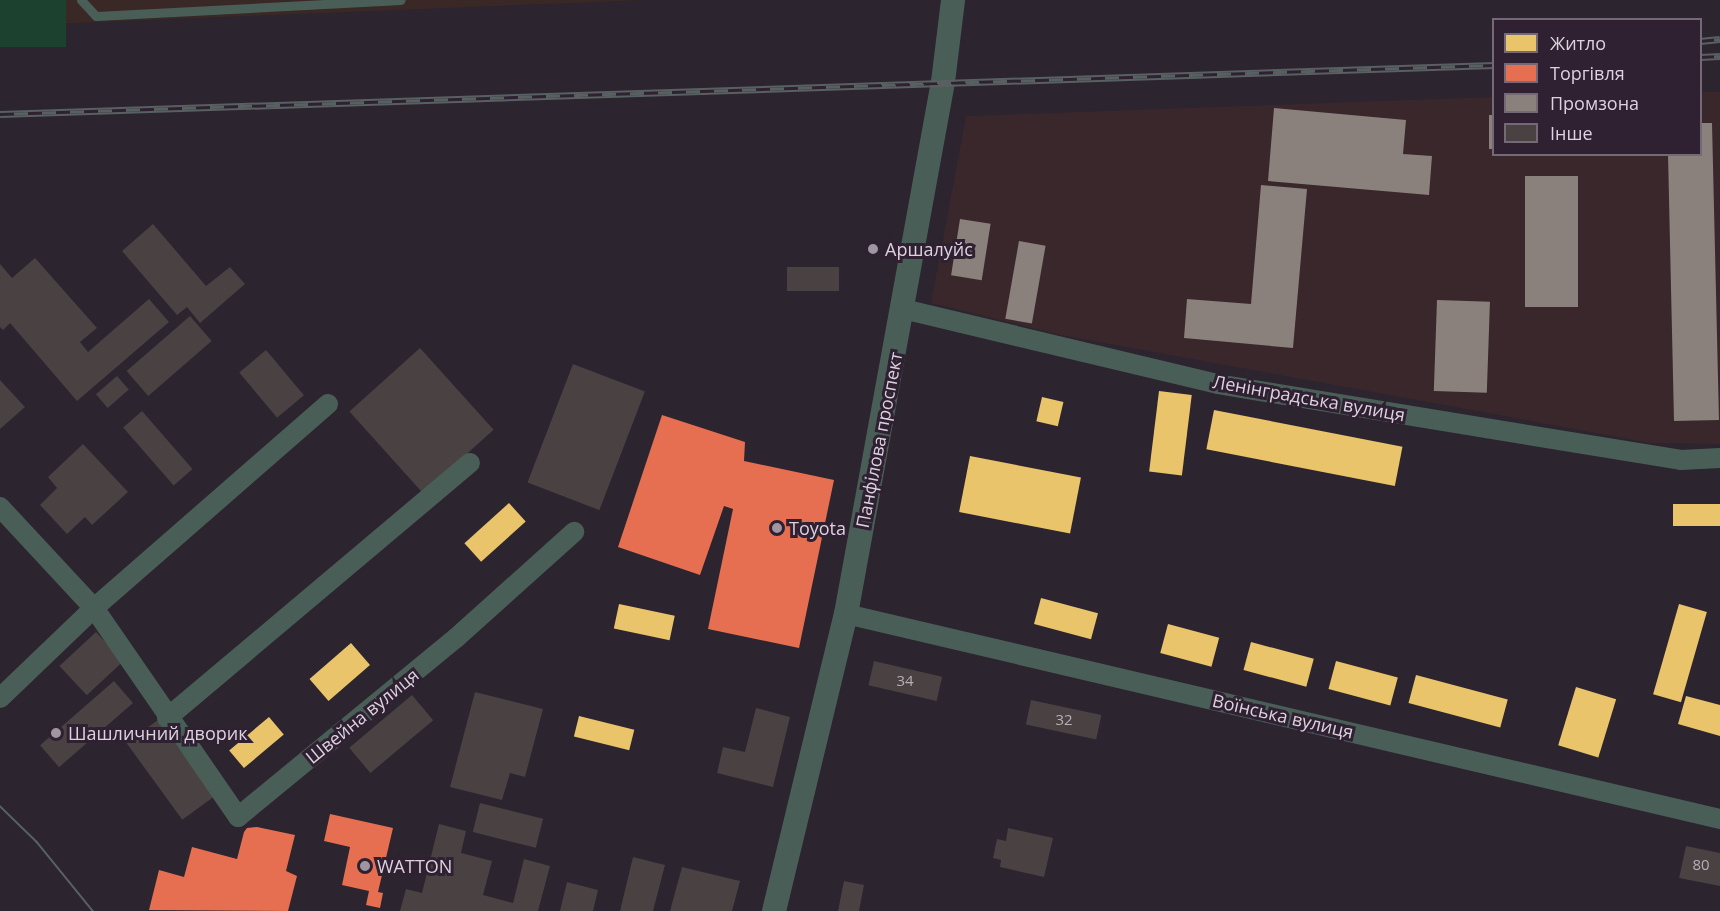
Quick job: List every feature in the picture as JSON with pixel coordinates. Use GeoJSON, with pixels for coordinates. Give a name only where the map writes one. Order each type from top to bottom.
{"type":"FeatureCollection","features":[{"type":"Feature","properties":{"kind":"street","name":"Панфілова проспект"},"geometry":{"type":"LineString","coordinates":[[774,911],[846,614],[945,71],[953,0]]}},
{"type":"Feature","properties":{"kind":"street","name":"Ленінградська вулиця"},"geometry":{"type":"LineString","coordinates":[[903,309],[1217,384],[1681,460],[1720,458]]}},
{"type":"Feature","properties":{"kind":"street"},"geometry":{"type":"LineString","coordinates":[[0,698],[94,608],[328,404]]}},
{"type":"Feature","properties":{"kind":"street"},"geometry":{"type":"LineString","coordinates":[[167,718],[470,463]]}},
{"type":"Feature","properties":{"kind":"street","name":"Швейна вулиця"},"geometry":{"type":"LineString","coordinates":[[0,507],[94,608],[167,718],[238,817],[456,638],[574,532]]}},
{"type":"Feature","properties":{"kind":"street","name":"Воїнська вулиця"},"geometry":{"type":"LineString","coordinates":[[846,614],[1720,819]]}},
{"type":"Feature","properties":{"kind":"lane"},"geometry":{"type":"LineString","coordinates":[[81,0],[96,16],[401,0]]}},
{"type":"Feature","properties":{"kind":"shaded area"},"geometry":{"type":"Polygon","coordinates":[[[0,0],[648,0],[0,26],[0,0]]]}},
{"type":"Feature","properties":{"kind":"shaded area"},"geometry":{"type":"Polygon","coordinates":[[[1702,92],[1720,92],[1720,444],[1651,443],[1061,335],[931,303],[966,116],[1492,97],[1492,156],[1702,156],[1702,92]]]}},
{"type":"Feature","properties":{"kind":"green space"},"geometry":{"type":"Polygon","coordinates":[[[0,0],[66,0],[66,47],[0,47],[0,0]]]}},
{"type":"Feature","properties":{"kind":"building: Житло"},"geometry":{"type":"Polygon","coordinates":[[[1159,391],[1192,395],[1182,475],[1149,471],[1159,391]]]}},
{"type":"Feature","properties":{"kind":"building: Житло"},"geometry":{"type":"Polygon","coordinates":[[[1042,397],[1063,402],[1058,426],[1036,421],[1042,397]]]}},
{"type":"Feature","properties":{"kind":"building: Житло"},"geometry":{"type":"Polygon","coordinates":[[[1214,410],[1402,447],[1395,486],[1206,449],[1214,410]]]}},
{"type":"Feature","properties":{"kind":"building: Житло"},"geometry":{"type":"Polygon","coordinates":[[[970,456],[1081,478],[1070,534],[959,512],[970,456]]]}},
{"type":"Feature","properties":{"kind":"building: Житло"},"geometry":{"type":"Polygon","coordinates":[[[509,503],[526,522],[481,562],[464,543],[509,503]]]}},
{"type":"Feature","properties":{"kind":"building: Житло"},"geometry":{"type":"Polygon","coordinates":[[[1673,504],[1720,504],[1720,526],[1673,526],[1673,504]]]}},
{"type":"Feature","properties":{"kind":"building: Житло"},"geometry":{"type":"Polygon","coordinates":[[[1041,598],[1098,613],[1091,639],[1034,624],[1041,598]]]}},
{"type":"Feature","properties":{"kind":"building: Житло"},"geometry":{"type":"Polygon","coordinates":[[[619,604],[675,616],[670,640],[614,628],[619,604]]]}},
{"type":"Feature","properties":{"kind":"building: Житло"},"geometry":{"type":"Polygon","coordinates":[[[1679,604],[1707,612],[1681,702],[1653,694],[1679,604]]]}},
{"type":"Feature","properties":{"kind":"building: Житло"},"geometry":{"type":"Polygon","coordinates":[[[1168,624],[1219,638],[1211,667],[1160,653],[1168,624]]]}},
{"type":"Feature","properties":{"kind":"building: Житло"},"geometry":{"type":"Polygon","coordinates":[[[1251,642],[1314,659],[1306,687],[1243,670],[1251,642]]]}},
{"type":"Feature","properties":{"kind":"building: Житло"},"geometry":{"type":"Polygon","coordinates":[[[351,643],[370,665],[329,701],[309,679],[351,643]]]}},
{"type":"Feature","properties":{"kind":"building: Житло"},"geometry":{"type":"Polygon","coordinates":[[[1336,661],[1398,678],[1390,706],[1328,689],[1336,661]]]}},
{"type":"Feature","properties":{"kind":"building: Житло"},"geometry":{"type":"Polygon","coordinates":[[[1416,675],[1508,700],[1500,728],[1408,703],[1416,675]]]}},
{"type":"Feature","properties":{"kind":"building: Житло"},"geometry":{"type":"Polygon","coordinates":[[[1576,687],[1616,699],[1598,758],[1558,745],[1576,687]]]}},
{"type":"Feature","properties":{"kind":"building: Житло"},"geometry":{"type":"Polygon","coordinates":[[[1686,696],[1720,705],[1720,736],[1678,724],[1686,696]]]}},
{"type":"Feature","properties":{"kind":"building: Житло"},"geometry":{"type":"Polygon","coordinates":[[[579,716],[634,730],[629,750],[574,736],[579,716]]]}},
{"type":"Feature","properties":{"kind":"building: Житло"},"geometry":{"type":"Polygon","coordinates":[[[269,717],[284,735],[244,768],[229,750],[269,717]]]}},
{"type":"Feature","properties":{"kind":"building: Торгівля","name":"Toyota"},"geometry":{"type":"Polygon","coordinates":[[[662,415],[745,442],[744,461],[834,480],[799,648],[708,629],[733,509],[724,506],[700,575],[618,547],[662,415]]]}},
{"type":"Feature","properties":{"kind":"building: Торгівля","name":"WATTON"},"geometry":{"type":"Polygon","coordinates":[[[330,814],[393,828],[378,892],[383,893],[380,908],[366,905],[369,891],[342,885],[350,847],[324,841],[330,814]]]}},
{"type":"Feature","properties":{"kind":"building: Торгівля"},"geometry":{"type":"Polygon","coordinates":[[[257,827],[295,835],[286,871],[297,876],[288,911],[149,910],[159,870],[184,877],[192,847],[237,859],[244,832],[247,828],[257,827]]]}},
{"type":"Feature","properties":{"kind":"building: Промзона"},"geometry":{"type":"Polygon","coordinates":[[[1274,108],[1406,120],[1403,154],[1432,156],[1429,195],[1268,181],[1274,108]]]}},
{"type":"Feature","properties":{"kind":"building: Промзона"},"geometry":{"type":"Polygon","coordinates":[[[1489,115],[1492,115],[1492,149],[1489,149],[1489,115]]]}},
{"type":"Feature","properties":{"kind":"building: Промзона"},"geometry":{"type":"Polygon","coordinates":[[[1702,123],[1712,123],[1719,420],[1674,421],[1668,156],[1702,156],[1702,123]]]}},
{"type":"Feature","properties":{"kind":"building: Промзона"},"geometry":{"type":"Polygon","coordinates":[[[1525,176],[1578,176],[1578,307],[1525,307],[1525,176]]]}},
{"type":"Feature","properties":{"kind":"building: Промзона"},"geometry":{"type":"Polygon","coordinates":[[[1261,185],[1307,189],[1293,348],[1184,338],[1187,299],[1251,304],[1261,185]]]}},
{"type":"Feature","properties":{"kind":"building: Промзона"},"geometry":{"type":"Polygon","coordinates":[[[960,219],[991,224],[982,280],[951,275],[960,219]]]}},
{"type":"Feature","properties":{"kind":"building: Промзона"},"geometry":{"type":"Polygon","coordinates":[[[1019,241],[1046,246],[1032,323],[1005,319],[1019,241]]]}},
{"type":"Feature","properties":{"kind":"building: Промзона"},"geometry":{"type":"Polygon","coordinates":[[[1437,300],[1490,302],[1487,393],[1434,391],[1437,300]]]}},
{"type":"Feature","properties":{"kind":"building: Інше"},"geometry":{"type":"Polygon","coordinates":[[[153,224],[206,286],[230,267],[245,284],[200,323],[187,307],[177,315],[122,251],[153,224]]]}},
{"type":"Feature","properties":{"kind":"building: Інше"},"geometry":{"type":"Polygon","coordinates":[[[35,258],[97,328],[80,342],[88,352],[149,299],[169,322],[77,401],[10,323],[3,330],[0,327],[0,264],[12,278],[35,258]]]}},
{"type":"Feature","properties":{"kind":"building: Інше"},"geometry":{"type":"Polygon","coordinates":[[[787,267],[839,267],[839,291],[787,291],[787,267]]]}},
{"type":"Feature","properties":{"kind":"building: Інше"},"geometry":{"type":"Polygon","coordinates":[[[190,316],[212,341],[148,396],[127,371],[190,316]]]}},
{"type":"Feature","properties":{"kind":"building: Інше"},"geometry":{"type":"Polygon","coordinates":[[[420,348],[494,430],[423,493],[349,412],[420,348]]]}},
{"type":"Feature","properties":{"kind":"building: Інше"},"geometry":{"type":"Polygon","coordinates":[[[266,350],[304,395],[277,418],[239,372],[266,350]]]}},
{"type":"Feature","properties":{"kind":"building: Інше"},"geometry":{"type":"Polygon","coordinates":[[[573,364],[645,392],[599,510],[527,483],[573,364]]]}},
{"type":"Feature","properties":{"kind":"building: Інше"},"geometry":{"type":"Polygon","coordinates":[[[117,376],[129,390],[108,408],[96,394],[117,376]]]}},
{"type":"Feature","properties":{"kind":"building: Інше"},"geometry":{"type":"Polygon","coordinates":[[[0,380],[25,407],[0,429],[0,380]]]}},
{"type":"Feature","properties":{"kind":"building: Інше"},"geometry":{"type":"Polygon","coordinates":[[[142,411],[193,469],[174,486],[123,427],[142,411]]]}},
{"type":"Feature","properties":{"kind":"building: Інше"},"geometry":{"type":"Polygon","coordinates":[[[83,444],[128,492],[92,525],[85,517],[67,534],[40,505],[57,488],[48,477],[83,444]]]}},
{"type":"Feature","properties":{"kind":"building: Інше"},"geometry":{"type":"Polygon","coordinates":[[[96,632],[123,661],[87,695],[59,666],[96,632]]]}},
{"type":"Feature","properties":{"kind":"building: Інше"},"geometry":{"type":"Polygon","coordinates":[[[874,661],[942,677],[937,701],[868,685],[874,661]]]}},
{"type":"Feature","properties":{"kind":"building: Інше"},"geometry":{"type":"Polygon","coordinates":[[[114,681],[133,703],[59,767],[40,745],[114,681]]]}},
{"type":"Feature","properties":{"kind":"building: Інше"},"geometry":{"type":"Polygon","coordinates":[[[475,692],[543,709],[525,777],[510,773],[502,800],[450,787],[475,692]]]}},
{"type":"Feature","properties":{"kind":"building: Інше"},"geometry":{"type":"Polygon","coordinates":[[[412,695],[433,720],[370,773],[349,748],[412,695]]]}},
{"type":"Feature","properties":{"kind":"building: Інше"},"geometry":{"type":"Polygon","coordinates":[[[1031,700],[1101,715],[1096,739],[1026,724],[1031,700]]]}},
{"type":"Feature","properties":{"kind":"building: Інше"},"geometry":{"type":"Polygon","coordinates":[[[756,708],[790,717],[773,787],[717,773],[723,747],[745,752],[756,708]]]}},
{"type":"Feature","properties":{"kind":"building: Інше"},"geometry":{"type":"Polygon","coordinates":[[[158,720],[214,797],[182,820],[126,743],[158,720]]]}},
{"type":"Feature","properties":{"kind":"building: Інше"},"geometry":{"type":"Polygon","coordinates":[[[480,803],[543,819],[536,848],[473,832],[480,803]]]}},
{"type":"Feature","properties":{"kind":"building: Інше"},"geometry":{"type":"Polygon","coordinates":[[[439,824],[466,831],[461,853],[492,861],[483,895],[513,903],[524,859],[550,866],[538,911],[400,911],[406,889],[422,893],[439,824]]]}},
{"type":"Feature","properties":{"kind":"building: Інше"},"geometry":{"type":"Polygon","coordinates":[[[1008,828],[1053,838],[1044,877],[1000,867],[1001,860],[993,858],[997,839],[1006,841],[1008,828]]]}},
{"type":"Feature","properties":{"kind":"building: Інше"},"geometry":{"type":"Polygon","coordinates":[[[1686,846],[1720,853],[1720,886],[1679,878],[1686,846]]]}},
{"type":"Feature","properties":{"kind":"building: Інше"},"geometry":{"type":"Polygon","coordinates":[[[633,857],[665,865],[653,911],[620,911],[633,857]]]}},
{"type":"Feature","properties":{"kind":"building: Інше"},"geometry":{"type":"Polygon","coordinates":[[[682,867],[740,881],[732,911],[670,911],[682,867]]]}},
{"type":"Feature","properties":{"kind":"building: Інше"},"geometry":{"type":"Polygon","coordinates":[[[844,881],[864,885],[859,911],[838,911],[844,881]]]}},
{"type":"Feature","properties":{"kind":"building: Інше"},"geometry":{"type":"Polygon","coordinates":[[[567,882],[598,890],[593,911],[560,911],[567,882]]]}},
{"type":"Feature","properties":{"kind":"tram line"},"geometry":{"type":"LineString","coordinates":[[0,806],[37,842],[93,911]]}},
{"type":"Feature","properties":{"kind":"railway"},"geometry":{"type":"LineString","coordinates":[[1702,41],[1720,39]]}},
{"type":"Feature","properties":{"kind":"railway"},"geometry":{"type":"LineString","coordinates":[[1702,57],[1720,56]]}},
{"type":"Feature","properties":{"kind":"railway"},"geometry":{"type":"LineString","coordinates":[[0,114],[1492,65]]}},
{"type":"Feature","properties":{"kind":"place","name":"Аршалуйс"},"geometry":{"type":"Point","coordinates":[873,249]}},
{"type":"Feature","properties":{"kind":"place","name":"Toyota"},"geometry":{"type":"Point","coordinates":[777,528]}},
{"type":"Feature","properties":{"kind":"place","name":"Шашличний дворик"},"geometry":{"type":"Point","coordinates":[56,733]}},
{"type":"Feature","properties":{"kind":"place","name":"WATTON"},"geometry":{"type":"Point","coordinates":[365,866]}}]}
